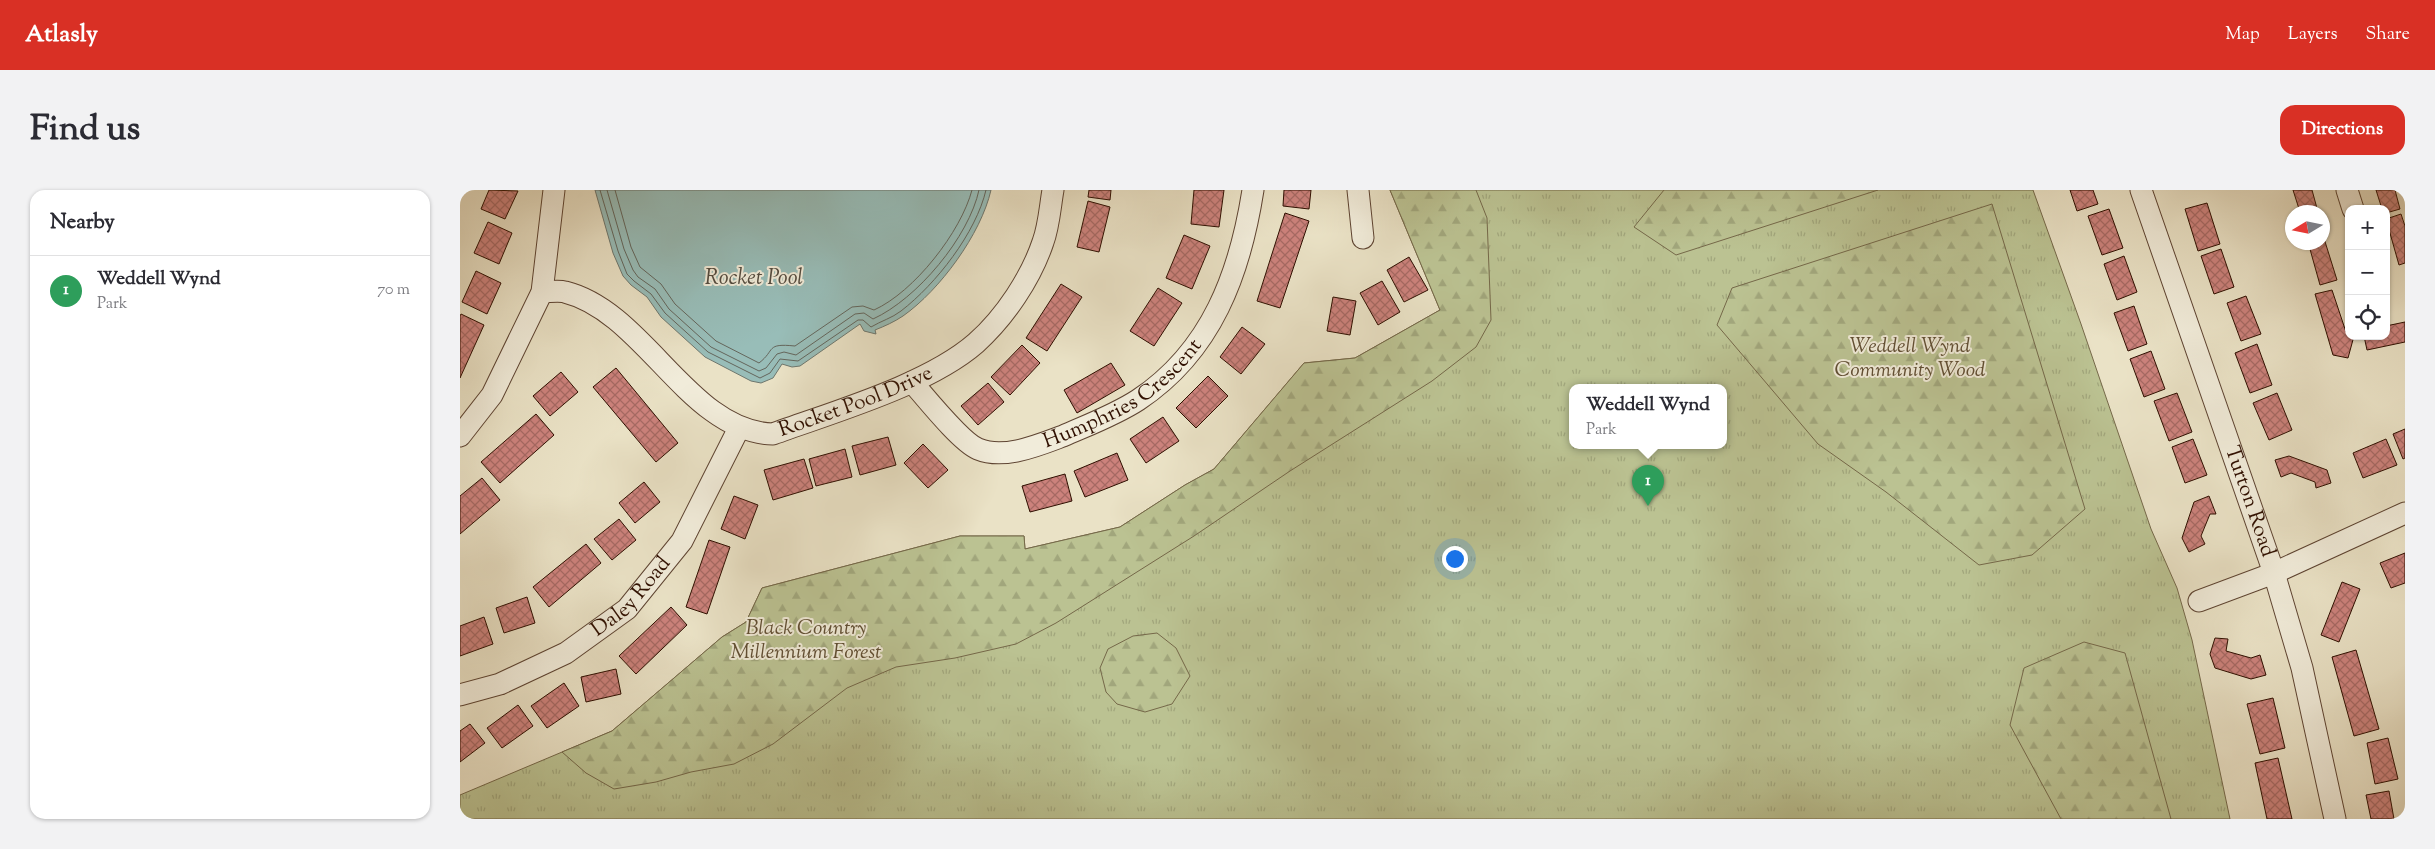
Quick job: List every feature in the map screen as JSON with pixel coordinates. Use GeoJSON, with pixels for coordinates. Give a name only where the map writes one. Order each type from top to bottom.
{"type":"FeatureCollection","features":[{"type":"Feature","properties":{"kind":"street"},"geometry":{"type":"LineString","coordinates":[[460,436],[492,395],[542,292],[554,190]]}},
{"type":"Feature","properties":{"kind":"street","name":"Rocket Pool Drive"},"geometry":{"type":"LineString","coordinates":[[542,292],[563,292],[587,300],[631,332],[660,364],[695,397],[738,428],[757,434],[773,434],[912,382],[976,343],[1012,302],[1044,242],[1053,190]]}},
{"type":"Feature","properties":{"kind":"street","name":"Humphries Crescent"},"geometry":{"type":"LineString","coordinates":[[912,382],[966,442],[979,450],[1001,452],[1040,445],[1103,419],[1139,399],[1174,369],[1211,325],[1232,280],[1247,232],[1253,190]]}},
{"type":"Feature","properties":{"kind":"street"},"geometry":{"type":"LineString","coordinates":[[1358,190],[1363,238]]}},
{"type":"Feature","properties":{"kind":"street","name":"Turton Road"},"geometry":{"type":"LineString","coordinates":[[2141,190],[2274,573],[2302,668],[2335,819]]}},
{"type":"Feature","properties":{"kind":"street"},"geometry":{"type":"LineString","coordinates":[[2347,190],[2352,205]]}},
{"type":"Feature","properties":{"kind":"street","name":"Daley Road"},"geometry":{"type":"LineString","coordinates":[[460,695],[500,684],[566,653],[627,609],[682,541],[738,428]]}},
{"type":"Feature","properties":{"kind":"street"},"geometry":{"type":"LineString","coordinates":[[2199,601],[2274,573],[2405,513]]}},
{"type":"Feature","properties":{"kind":"green space"},"geometry":{"type":"Polygon","coordinates":[[[1390,190],[2033,190],[2151,529],[2177,588],[2192,640],[2230,819],[460,819],[460,795],[612,731],[722,637],[746,622],[762,588],[960,536],[1024,536],[1025,549],[1120,527],[1185,485],[1214,469],[1304,363],[1355,358],[1440,310],[1390,190]]]}},
{"type":"Feature","properties":{"kind":"green space","name":"Black Country Millennium Forest"},"geometry":{"type":"Polygon","coordinates":[[[1390,190],[1476,190],[1487,218],[1491,320],[1476,347],[1432,381],[1290,471],[1194,536],[1056,623],[1016,644],[955,658],[896,667],[847,688],[773,744],[734,764],[691,772],[656,782],[614,789],[586,773],[562,752],[612,731],[722,637],[746,622],[762,588],[960,536],[1024,536],[1025,549],[1120,527],[1185,485],[1214,469],[1304,363],[1355,358],[1440,310],[1390,190]]]}},
{"type":"Feature","properties":{"kind":"green space"},"geometry":{"type":"Polygon","coordinates":[[[1664,190],[1878,190],[1676,255],[1634,227],[1664,190]]]}},
{"type":"Feature","properties":{"kind":"green space","name":"Weddell Wynd Community Wood"},"geometry":{"type":"Polygon","coordinates":[[[1992,204],[2085,509],[2032,555],[1979,565],[1886,492],[1818,444],[1717,325],[1732,288],[1992,204]]]}},
{"type":"Feature","properties":{"kind":"green space"},"geometry":{"type":"Polygon","coordinates":[[[1157,633],[1176,648],[1190,676],[1172,704],[1145,712],[1117,704],[1106,692],[1100,668],[1108,649],[1133,636],[1157,633]]]}},
{"type":"Feature","properties":{"kind":"green space"},"geometry":{"type":"Polygon","coordinates":[[[2084,642],[2125,653],[2171,819],[2061,819],[2010,725],[2024,668],[2084,642]]]}},
{"type":"Feature","properties":{"kind":"water","name":"Rocket Pool"},"geometry":{"type":"Polygon","coordinates":[[[595,190],[991,190],[986,207],[969,242],[931,292],[917,305],[900,318],[875,330],[876,334],[864,331],[860,324],[800,366],[792,367],[782,364],[773,378],[761,383],[751,381],[705,357],[661,317],[647,297],[631,285],[623,276],[613,253],[595,190]]]}},
{"type":"Feature","properties":{"kind":"building"},"geometry":{"type":"Polygon","coordinates":[[[489,190],[518,191],[505,219],[481,209],[489,190]]]}},
{"type":"Feature","properties":{"kind":"building"},"geometry":{"type":"Polygon","coordinates":[[[1089,190],[1111,190],[1110,200],[1088,197],[1089,190]]]}},
{"type":"Feature","properties":{"kind":"building"},"geometry":{"type":"Polygon","coordinates":[[[1194,190],[1224,190],[1219,227],[1191,224],[1194,190]]]}},
{"type":"Feature","properties":{"kind":"building"},"geometry":{"type":"Polygon","coordinates":[[[1284,190],[1311,190],[1309,209],[1283,206],[1284,190]]]}},
{"type":"Feature","properties":{"kind":"building"},"geometry":{"type":"Polygon","coordinates":[[[2070,190],[2093,190],[2098,204],[2077,211],[2070,190]]]}},
{"type":"Feature","properties":{"kind":"building"},"geometry":{"type":"Polygon","coordinates":[[[2293,190],[2312,190],[2316,205],[2298,205],[2293,190]]]}},
{"type":"Feature","properties":{"kind":"building"},"geometry":{"type":"Polygon","coordinates":[[[2376,190],[2395,190],[2400,209],[2390,212],[2390,205],[2381,205],[2376,190]]]}},
{"type":"Feature","properties":{"kind":"building"},"geometry":{"type":"Polygon","coordinates":[[[1088,201],[1110,207],[1099,252],[1077,247],[1088,201]]]}},
{"type":"Feature","properties":{"kind":"building"},"geometry":{"type":"Polygon","coordinates":[[[2207,203],[2220,244],[2198,251],[2185,209],[2207,203]]]}},
{"type":"Feature","properties":{"kind":"building"},"geometry":{"type":"Polygon","coordinates":[[[2109,209],[2123,248],[2102,255],[2088,216],[2109,209]]]}},
{"type":"Feature","properties":{"kind":"building"},"geometry":{"type":"Polygon","coordinates":[[[1285,213],[1309,221],[1280,308],[1257,301],[1285,213]]]}},
{"type":"Feature","properties":{"kind":"building"},"geometry":{"type":"Polygon","coordinates":[[[2401,214],[2405,226],[2405,263],[2399,265],[2390,233],[2390,218],[2401,214]]]}},
{"type":"Feature","properties":{"kind":"building"},"geometry":{"type":"Polygon","coordinates":[[[488,222],[512,233],[499,264],[474,253],[488,222]]]}},
{"type":"Feature","properties":{"kind":"building"},"geometry":{"type":"Polygon","coordinates":[[[1184,235],[1210,246],[1192,289],[1166,278],[1184,235]]]}},
{"type":"Feature","properties":{"kind":"building"},"geometry":{"type":"Polygon","coordinates":[[[2221,249],[2234,287],[2214,294],[2201,256],[2221,249]]]}},
{"type":"Feature","properties":{"kind":"building"},"geometry":{"type":"Polygon","coordinates":[[[2310,250],[2328,250],[2337,280],[2320,285],[2310,250]]]}},
{"type":"Feature","properties":{"kind":"building"},"geometry":{"type":"Polygon","coordinates":[[[2124,256],[2137,292],[2117,300],[2104,264],[2124,256]]]}},
{"type":"Feature","properties":{"kind":"building"},"geometry":{"type":"Polygon","coordinates":[[[1409,257],[1428,290],[1404,302],[1387,270],[1409,257]]]}},
{"type":"Feature","properties":{"kind":"building"},"geometry":{"type":"Polygon","coordinates":[[[476,271],[501,283],[487,314],[462,302],[476,271]]]}},
{"type":"Feature","properties":{"kind":"building"},"geometry":{"type":"Polygon","coordinates":[[[1382,281],[1400,312],[1378,325],[1360,293],[1382,281]]]}},
{"type":"Feature","properties":{"kind":"building"},"geometry":{"type":"Polygon","coordinates":[[[1061,284],[1082,297],[1047,351],[1026,338],[1061,284]]]}},
{"type":"Feature","properties":{"kind":"building"},"geometry":{"type":"Polygon","coordinates":[[[1158,288],[1182,303],[1154,346],[1130,331],[1158,288]]]}},
{"type":"Feature","properties":{"kind":"building"},"geometry":{"type":"Polygon","coordinates":[[[2332,290],[2345,329],[2345,340],[2353,340],[2348,358],[2333,355],[2315,294],[2332,290]]]}},
{"type":"Feature","properties":{"kind":"building"},"geometry":{"type":"Polygon","coordinates":[[[2246,296],[2261,334],[2241,341],[2227,303],[2246,296]]]}},
{"type":"Feature","properties":{"kind":"building"},"geometry":{"type":"Polygon","coordinates":[[[1333,297],[1356,301],[1350,335],[1327,331],[1333,297]]]}},
{"type":"Feature","properties":{"kind":"building"},"geometry":{"type":"Polygon","coordinates":[[[2134,306],[2147,344],[2128,351],[2114,313],[2134,306]]]}},
{"type":"Feature","properties":{"kind":"building"},"geometry":{"type":"Polygon","coordinates":[[[461,314],[484,325],[460,378],[460,316],[461,314]]]}},
{"type":"Feature","properties":{"kind":"building"},"geometry":{"type":"Polygon","coordinates":[[[2405,322],[2405,342],[2367,350],[2365,340],[2390,340],[2390,325],[2405,322]]]}},
{"type":"Feature","properties":{"kind":"building"},"geometry":{"type":"Polygon","coordinates":[[[1242,327],[1265,344],[1241,374],[1220,357],[1242,327]]]}},
{"type":"Feature","properties":{"kind":"building"},"geometry":{"type":"Polygon","coordinates":[[[2257,344],[2272,385],[2250,393],[2235,353],[2257,344]]]}},
{"type":"Feature","properties":{"kind":"building"},"geometry":{"type":"Polygon","coordinates":[[[1022,345],[1040,363],[1010,395],[991,377],[1022,345]]]}},
{"type":"Feature","properties":{"kind":"building"},"geometry":{"type":"Polygon","coordinates":[[[2151,351],[2165,389],[2144,397],[2130,359],[2151,351]]]}},
{"type":"Feature","properties":{"kind":"building"},"geometry":{"type":"Polygon","coordinates":[[[1111,363],[1125,385],[1077,413],[1064,390],[1111,363]]]}},
{"type":"Feature","properties":{"kind":"building"},"geometry":{"type":"Polygon","coordinates":[[[616,368],[678,443],[656,462],[593,387],[616,368]]]}},
{"type":"Feature","properties":{"kind":"building"},"geometry":{"type":"Polygon","coordinates":[[[561,372],[578,392],[550,416],[533,396],[561,372]]]}},
{"type":"Feature","properties":{"kind":"building"},"geometry":{"type":"Polygon","coordinates":[[[1208,376],[1228,396],[1196,428],[1176,408],[1208,376]]]}},
{"type":"Feature","properties":{"kind":"building"},"geometry":{"type":"Polygon","coordinates":[[[988,383],[1004,402],[978,425],[961,406],[988,383]]]}},
{"type":"Feature","properties":{"kind":"building"},"geometry":{"type":"Polygon","coordinates":[[[2177,393],[2192,432],[2169,441],[2154,401],[2177,393]]]}},
{"type":"Feature","properties":{"kind":"building"},"geometry":{"type":"Polygon","coordinates":[[[2277,393],[2292,430],[2269,440],[2253,403],[2277,393]]]}},
{"type":"Feature","properties":{"kind":"building"},"geometry":{"type":"Polygon","coordinates":[[[536,414],[554,435],[500,483],[481,462],[536,414]]]}},
{"type":"Feature","properties":{"kind":"building"},"geometry":{"type":"Polygon","coordinates":[[[1163,417],[1179,441],[1146,463],[1130,439],[1163,417]]]}},
{"type":"Feature","properties":{"kind":"building"},"geometry":{"type":"Polygon","coordinates":[[[2405,429],[2405,458],[2403,459],[2393,434],[2405,429]]]}},
{"type":"Feature","properties":{"kind":"building"},"geometry":{"type":"Polygon","coordinates":[[[888,437],[896,465],[860,475],[852,446],[888,437]]]}},
{"type":"Feature","properties":{"kind":"building"},"geometry":{"type":"Polygon","coordinates":[[[2193,439],[2207,475],[2185,483],[2172,447],[2193,439]]]}},
{"type":"Feature","properties":{"kind":"building"},"geometry":{"type":"Polygon","coordinates":[[[2386,439],[2397,465],[2363,478],[2353,453],[2386,439]]]}},
{"type":"Feature","properties":{"kind":"building"},"geometry":{"type":"Polygon","coordinates":[[[923,444],[948,470],[928,488],[904,463],[923,444]]]}},
{"type":"Feature","properties":{"kind":"building"},"geometry":{"type":"Polygon","coordinates":[[[845,449],[852,477],[816,486],[809,459],[845,449]]]}},
{"type":"Feature","properties":{"kind":"building"},"geometry":{"type":"Polygon","coordinates":[[[1117,453],[1128,480],[1085,497],[1074,471],[1117,453]]]}},
{"type":"Feature","properties":{"kind":"building"},"geometry":{"type":"Polygon","coordinates":[[[2289,456],[2327,470],[2331,483],[2316,488],[2315,482],[2291,473],[2281,477],[2275,460],[2289,456]]]}},
{"type":"Feature","properties":{"kind":"building"},"geometry":{"type":"Polygon","coordinates":[[[804,459],[813,488],[773,500],[764,470],[804,459]]]}},
{"type":"Feature","properties":{"kind":"building"},"geometry":{"type":"Polygon","coordinates":[[[1065,474],[1072,501],[1030,512],[1022,486],[1065,474]]]}},
{"type":"Feature","properties":{"kind":"building"},"geometry":{"type":"Polygon","coordinates":[[[482,478],[500,500],[460,534],[460,496],[482,478]]]}},
{"type":"Feature","properties":{"kind":"building"},"geometry":{"type":"Polygon","coordinates":[[[644,482],[660,502],[635,523],[619,503],[644,482]]]}},
{"type":"Feature","properties":{"kind":"building"},"geometry":{"type":"Polygon","coordinates":[[[734,496],[758,505],[745,539],[721,529],[734,496]]]}},
{"type":"Feature","properties":{"kind":"building"},"geometry":{"type":"Polygon","coordinates":[[[2209,496],[2216,514],[2210,514],[2201,536],[2205,544],[2189,552],[2182,538],[2194,502],[2209,496]]]}},
{"type":"Feature","properties":{"kind":"building"},"geometry":{"type":"Polygon","coordinates":[[[619,519],[636,540],[612,560],[594,539],[619,519]]]}},
{"type":"Feature","properties":{"kind":"building"},"geometry":{"type":"Polygon","coordinates":[[[709,540],[730,547],[707,614],[686,607],[709,540]]]}},
{"type":"Feature","properties":{"kind":"building"},"geometry":{"type":"Polygon","coordinates":[[[586,544],[601,563],[549,607],[533,587],[586,544]]]}},
{"type":"Feature","properties":{"kind":"building"},"geometry":{"type":"Polygon","coordinates":[[[2405,553],[2405,583],[2391,588],[2380,563],[2405,553]]]}},
{"type":"Feature","properties":{"kind":"building"},"geometry":{"type":"Polygon","coordinates":[[[2342,582],[2360,589],[2339,642],[2321,635],[2342,582]]]}},
{"type":"Feature","properties":{"kind":"building"},"geometry":{"type":"Polygon","coordinates":[[[527,597],[535,623],[504,633],[496,608],[527,597]]]}},
{"type":"Feature","properties":{"kind":"building"},"geometry":{"type":"Polygon","coordinates":[[[671,607],[687,625],[636,674],[619,656],[671,607]]]}},
{"type":"Feature","properties":{"kind":"building"},"geometry":{"type":"Polygon","coordinates":[[[484,617],[493,644],[460,656],[460,626],[484,617]]]}},
{"type":"Feature","properties":{"kind":"building"},"geometry":{"type":"Polygon","coordinates":[[[2215,638],[2228,639],[2226,651],[2251,658],[2260,655],[2266,675],[2251,679],[2215,668],[2210,654],[2215,638]]]}},
{"type":"Feature","properties":{"kind":"building"},"geometry":{"type":"Polygon","coordinates":[[[2356,650],[2379,729],[2354,736],[2332,657],[2356,650]]]}},
{"type":"Feature","properties":{"kind":"building"},"geometry":{"type":"Polygon","coordinates":[[[616,669],[621,694],[586,702],[581,677],[616,669]]]}},
{"type":"Feature","properties":{"kind":"building"},"geometry":{"type":"Polygon","coordinates":[[[564,683],[579,706],[547,728],[531,706],[564,683]]]}},
{"type":"Feature","properties":{"kind":"building"},"geometry":{"type":"Polygon","coordinates":[[[2273,698],[2285,748],[2260,754],[2247,704],[2273,698]]]}},
{"type":"Feature","properties":{"kind":"building"},"geometry":{"type":"Polygon","coordinates":[[[518,705],[533,726],[502,748],[487,728],[518,705]]]}},
{"type":"Feature","properties":{"kind":"building"},"geometry":{"type":"Polygon","coordinates":[[[470,724],[485,743],[460,762],[460,731],[470,724]]]}},
{"type":"Feature","properties":{"kind":"building"},"geometry":{"type":"Polygon","coordinates":[[[2388,738],[2398,779],[2375,784],[2367,743],[2388,738]]]}},
{"type":"Feature","properties":{"kind":"building"},"geometry":{"type":"Polygon","coordinates":[[[2278,758],[2292,819],[2267,819],[2255,763],[2278,758]]]}},
{"type":"Feature","properties":{"kind":"building"},"geometry":{"type":"Polygon","coordinates":[[[2389,791],[2394,819],[2371,819],[2366,795],[2389,791]]]}},
{"type":"Feature","properties":{"kind":"place","name":"Weddell Wynd"},"geometry":{"type":"Point","coordinates":[1648,506]}}]}
